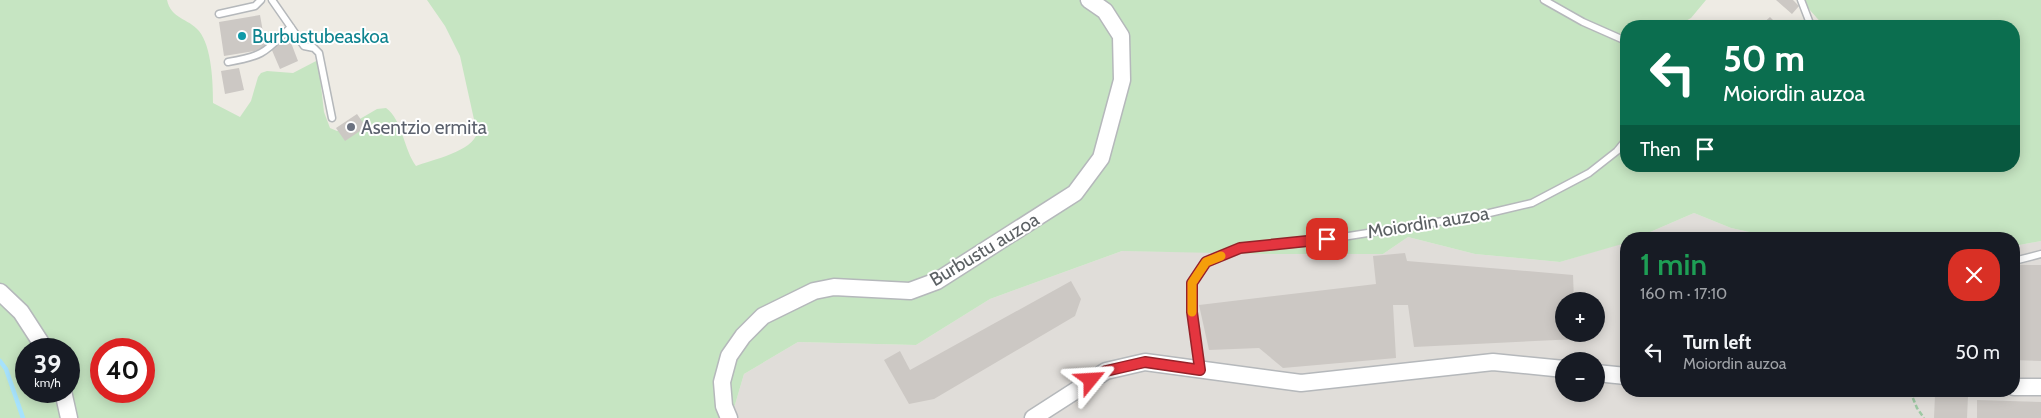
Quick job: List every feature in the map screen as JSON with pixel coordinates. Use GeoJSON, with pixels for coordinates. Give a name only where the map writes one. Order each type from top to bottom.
{"type":"FeatureCollection","features":[{"type":"Feature","properties":{"kind":"street","name":"Burbustu auzoa"},"geometry":{"type":"LineString","coordinates":[[729,418],[724,406],[722,382],[729,356],[743,336],[763,316],[814,291],[834,287],[910,291],[937,281],[1075,194],[1101,158],[1122,80],[1121,36],[1105,11],[1088,0]]}},
{"type":"Feature","properties":{"kind":"street"},"geometry":{"type":"LineString","coordinates":[[0,292],[20,312],[38,338]]}},
{"type":"Feature","properties":{"kind":"street"},"geometry":{"type":"LineString","coordinates":[[1033,418],[1106,371],[1145,362],[1301,383],[1493,362],[1555,368]]}},
{"type":"Feature","properties":{"kind":"street"},"geometry":{"type":"LineString","coordinates":[[1605,374],[1620,375]]}},
{"type":"Feature","properties":{"kind":"street"},"geometry":{"type":"LineString","coordinates":[[2020,387],[2041,387]]}},
{"type":"Feature","properties":{"kind":"street"},"geometry":{"type":"LineString","coordinates":[[66,403],[69,418]]}},
{"type":"Feature","properties":{"kind":"lane"},"geometry":{"type":"LineString","coordinates":[[219,14],[255,6],[261,0]]}},
{"type":"Feature","properties":{"kind":"lane"},"geometry":{"type":"LineString","coordinates":[[272,0],[304,46],[314,48],[319,54],[332,118]]}},
{"type":"Feature","properties":{"kind":"lane"},"geometry":{"type":"LineString","coordinates":[[1544,0],[1583,22],[1620,38]]}},
{"type":"Feature","properties":{"kind":"lane"},"geometry":{"type":"LineString","coordinates":[[1801,0],[1809,20]]}},
{"type":"Feature","properties":{"kind":"lane"},"geometry":{"type":"LineString","coordinates":[[228,62],[259,55],[266,51],[291,27]]}},
{"type":"Feature","properties":{"kind":"lane","name":"Moiordin auzoa"},"geometry":{"type":"LineString","coordinates":[[1200,370],[1192,312],[1192,283],[1206,262],[1240,248],[1311,242],[1482,215],[1532,204],[1589,173],[1620,147]]}},
{"type":"Feature","properties":{"kind":"lane"},"geometry":{"type":"LineString","coordinates":[[2020,259],[2041,254]]}},
{"type":"Feature","properties":{"kind":"path"},"geometry":{"type":"LineString","coordinates":[[1912,397],[1924,418]]}},
{"type":"Feature","properties":{"kind":"shaded area"},"geometry":{"type":"Polygon","coordinates":[[[1694,213],[1731,228],[1749,232],[1650,232],[1694,213]]]}},
{"type":"Feature","properties":{"kind":"shaded area"},"geometry":{"type":"Polygon","coordinates":[[[1408,237],[1475,254],[1560,262],[1620,244],[1620,397],[2020,397],[2020,245],[2041,241],[2041,418],[735,418],[734,408],[744,374],[798,342],[916,345],[990,299],[1122,251],[1383,254],[1408,237]]]}},
{"type":"Feature","properties":{"kind":"green space"},"geometry":{"type":"Polygon","coordinates":[[[0,0],[167,0],[176,15],[199,31],[207,46],[211,66],[213,103],[240,117],[251,101],[261,73],[267,71],[293,73],[318,60],[324,112],[330,128],[337,131],[341,130],[377,109],[386,108],[396,119],[408,152],[416,166],[460,150],[474,139],[477,133],[460,56],[445,26],[427,0],[1706,0],[1688,20],[1620,20],[1620,172],[2020,172],[2020,20],[1819,20],[1801,0],[2041,0],[2041,241],[2020,245],[2020,232],[1749,232],[1731,228],[1694,213],[1650,232],[1620,232],[1620,245],[1560,262],[1475,254],[1408,237],[1383,254],[1122,251],[990,299],[916,345],[798,342],[744,374],[734,408],[735,418],[0,418],[0,0]]]}},
{"type":"Feature","properties":{"kind":"building"},"geometry":{"type":"Polygon","coordinates":[[[1776,0],[1793,0],[1799,6],[1792,14],[1776,0]]]}},
{"type":"Feature","properties":{"kind":"building","name":"Burbustubeaskoa"},"geometry":{"type":"Polygon","coordinates":[[[260,15],[266,49],[224,56],[219,22],[260,15]]]}},
{"type":"Feature","properties":{"kind":"building"},"geometry":{"type":"Polygon","coordinates":[[[290,40],[298,61],[280,69],[271,48],[290,40]]]}},
{"type":"Feature","properties":{"kind":"building"},"geometry":{"type":"Polygon","coordinates":[[[239,68],[244,90],[225,94],[221,71],[239,68]]]}},
{"type":"Feature","properties":{"kind":"building","name":"Asentzio ermita"},"geometry":{"type":"Polygon","coordinates":[[[357,114],[366,127],[345,141],[336,128],[357,114]]]}},
{"type":"Feature","properties":{"kind":"building"},"geometry":{"type":"Polygon","coordinates":[[[1405,253],[1407,261],[1573,275],[1574,292],[1555,292],[1555,340],[1414,347],[1408,305],[1393,305],[1396,358],[1283,368],[1259,348],[1209,350],[1199,305],[1376,284],[1373,256],[1405,253]]]}},
{"type":"Feature","properties":{"kind":"building"},"geometry":{"type":"Polygon","coordinates":[[[2020,265],[2041,265],[2041,361],[2020,360],[2020,265]]]}},
{"type":"Feature","properties":{"kind":"building"},"geometry":{"type":"Polygon","coordinates":[[[1071,281],[1081,299],[1075,316],[934,399],[909,404],[884,360],[900,351],[910,370],[1071,281]]]}},
{"type":"Feature","properties":{"kind":"building"},"geometry":{"type":"Polygon","coordinates":[[[1935,397],[1968,397],[1967,418],[1934,418],[1935,397]]]}},
{"type":"Feature","properties":{"kind":"building"},"geometry":{"type":"Polygon","coordinates":[[[1977,400],[2041,402],[2041,418],[1977,418],[1977,400]]]}},
{"type":"Feature","properties":{"kind":"waterway"},"geometry":{"type":"LineString","coordinates":[[0,361],[6,369],[23,418]]}},
{"type":"Feature","properties":{"kind":"slow traffic"},"geometry":{"type":"LineString","coordinates":[[1192,312],[1192,283],[1206,262],[1221,256]]}},
{"type":"Feature","properties":{"kind":"place","name":"Burbustubeaskoa"},"geometry":{"type":"Point","coordinates":[242,36]}},
{"type":"Feature","properties":{"kind":"place","name":"Asentzio ermita"},"geometry":{"type":"Point","coordinates":[351,127]}},
{"type":"Feature","properties":{"kind":"route"},"geometry":{"type":"LineString","coordinates":[[1091,380],[1106,371],[1145,362],[1200,370],[1192,312],[1192,283],[1206,262],[1240,248],[1327,239]]}}]}
